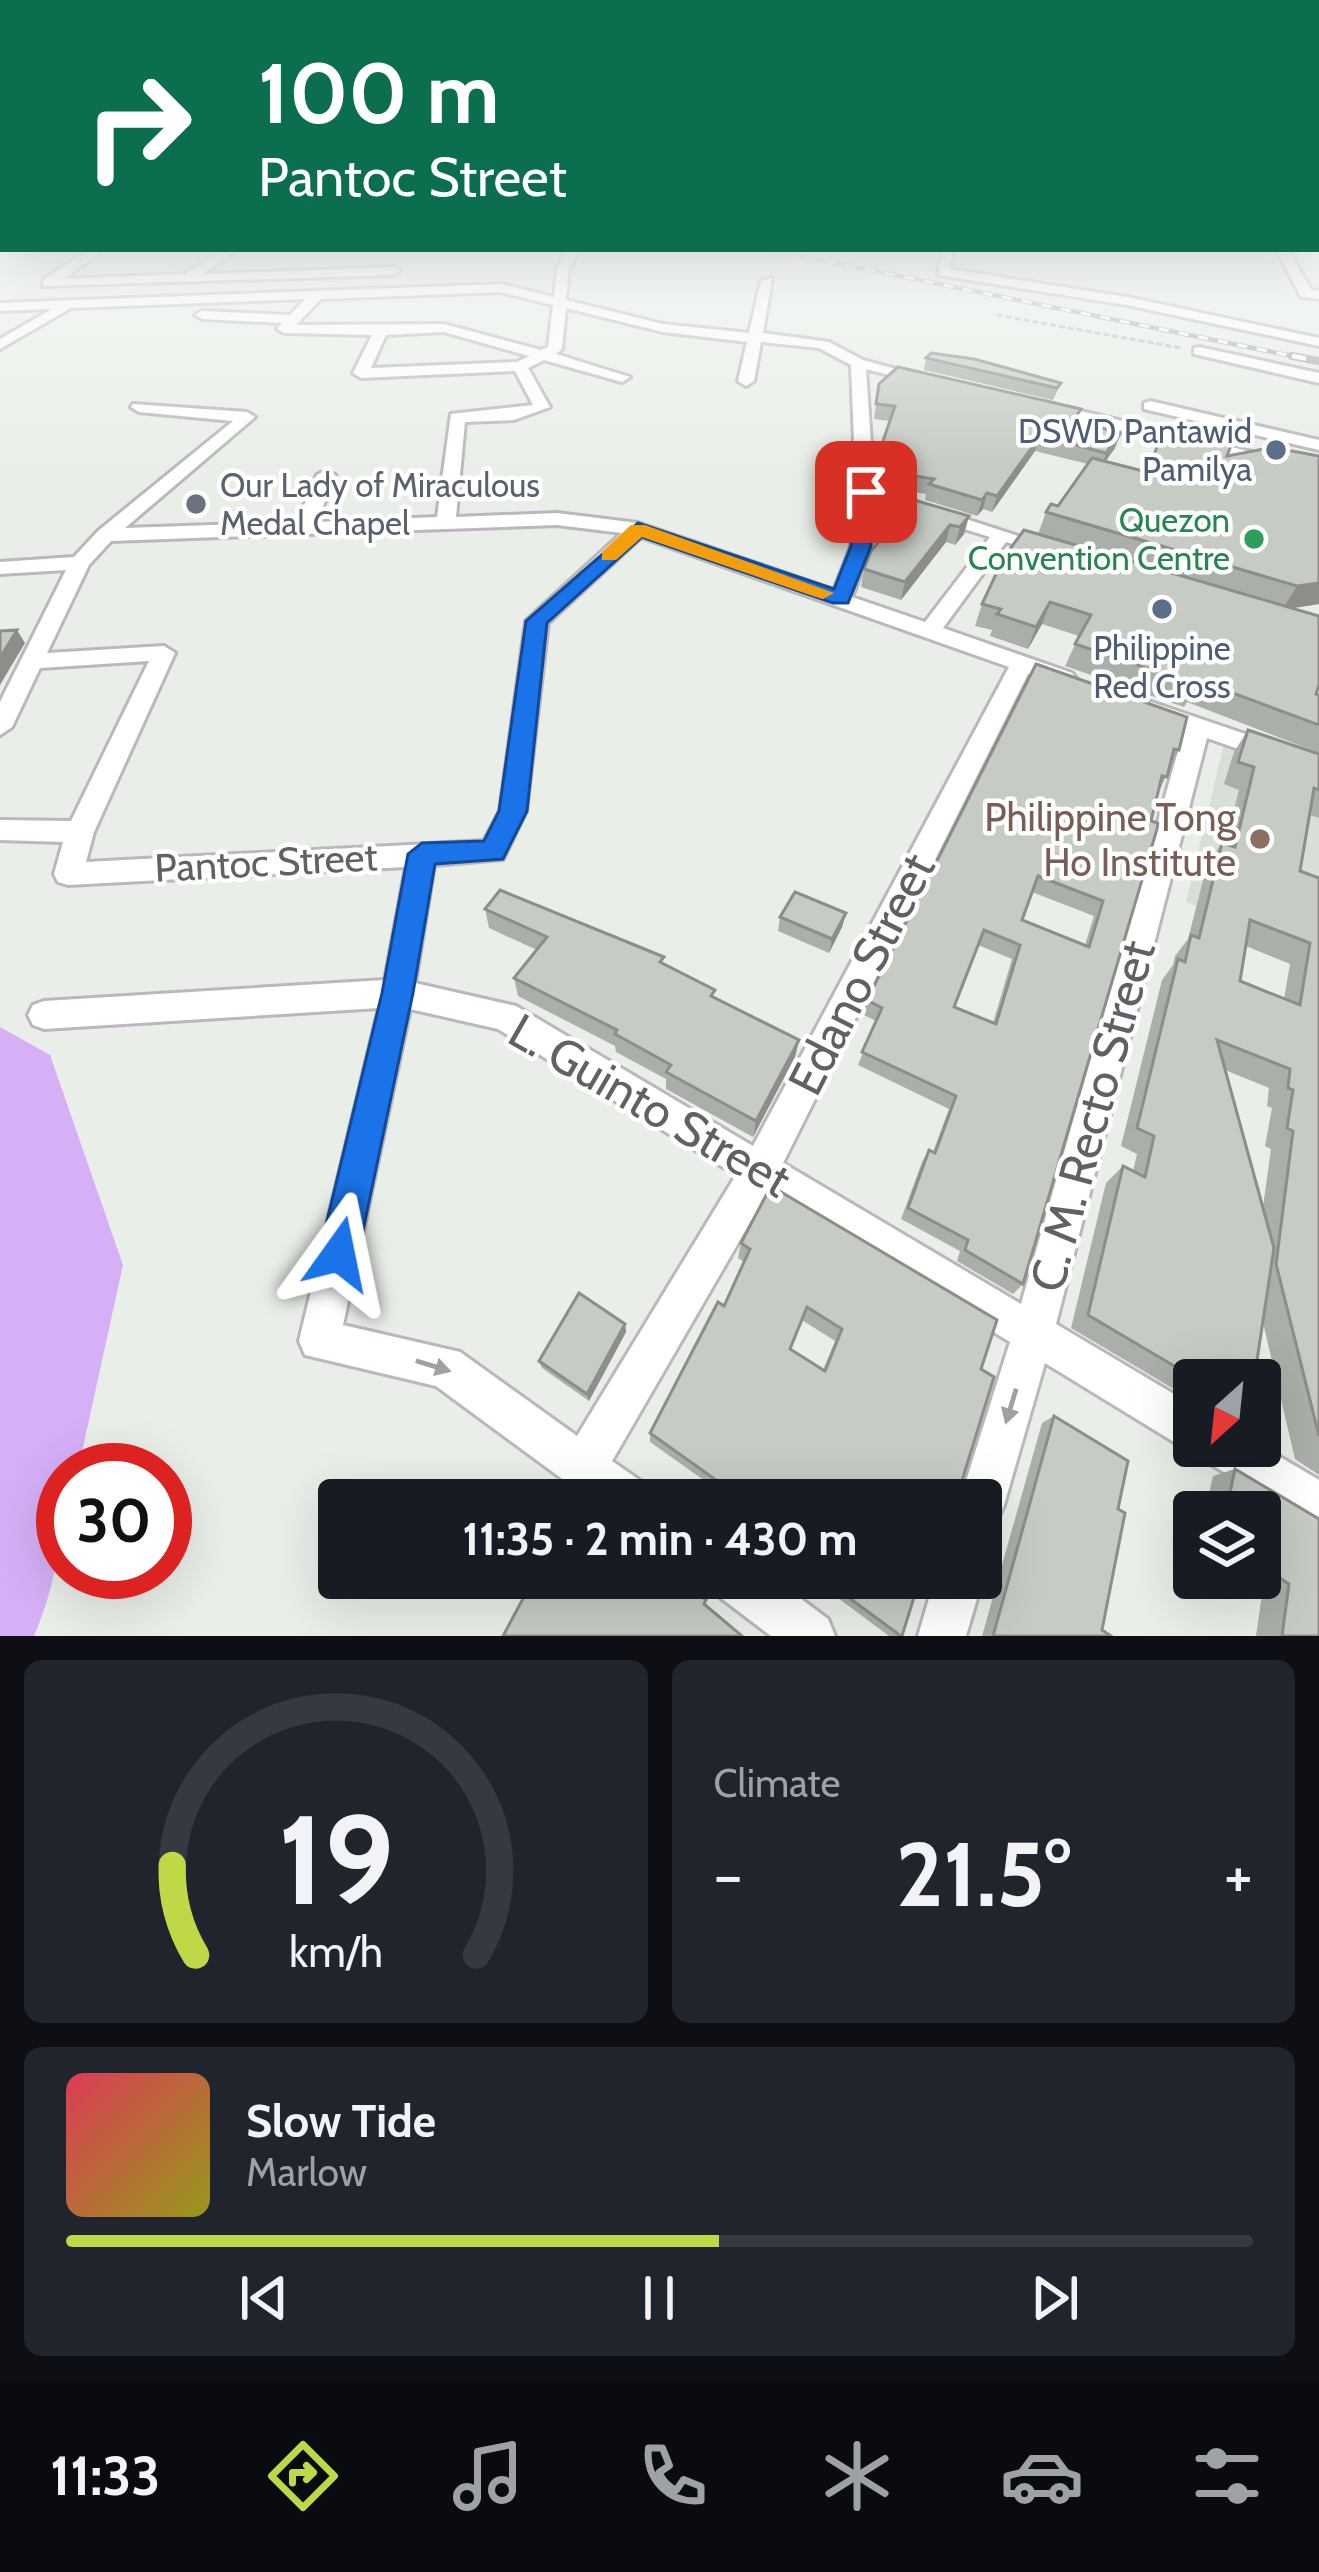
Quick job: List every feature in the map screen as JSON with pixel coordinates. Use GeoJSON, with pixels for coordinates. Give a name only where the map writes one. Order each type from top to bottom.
{"type":"FeatureCollection","features":[{"type":"Feature","properties":{"kind":"street"},"geometry":{"type":"LineString","coordinates":[[0,345],[51,315]]}},
{"type":"Feature","properties":{"kind":"street"},"geometry":{"type":"LineString","coordinates":[[209,315],[294,319]]}},
{"type":"Feature","properties":{"kind":"street"},"geometry":{"type":"LineString","coordinates":[[298,315],[284,328],[444,328],[622,377]]}},
{"type":"Feature","properties":{"kind":"street"},"geometry":{"type":"LineString","coordinates":[[381,331],[362,373],[520,366],[555,349],[557,315]]}},
{"type":"Feature","properties":{"kind":"street"},"geometry":{"type":"LineString","coordinates":[[614,315],[663,328],[824,344],[858,363],[950,385]]}},
{"type":"Feature","properties":{"kind":"street"},"geometry":{"type":"LineString","coordinates":[[746,381],[760,315]]}},
{"type":"Feature","properties":{"kind":"street"},"geometry":{"type":"LineString","coordinates":[[1194,315],[1319,342]]}},
{"type":"Feature","properties":{"kind":"street"},"geometry":{"type":"LineString","coordinates":[[1199,351],[1319,378]]}},
{"type":"Feature","properties":{"kind":"street"},"geometry":{"type":"LineString","coordinates":[[841,599],[861,546],[866,492],[858,363]]}},
{"type":"Feature","properties":{"kind":"street"},"geometry":{"type":"LineString","coordinates":[[446,526],[457,417],[514,415],[542,407],[520,366]]}},
{"type":"Feature","properties":{"kind":"street"},"geometry":{"type":"LineString","coordinates":[[1019,401],[1319,473]]}},
{"type":"Feature","properties":{"kind":"street"},"geometry":{"type":"LineString","coordinates":[[1150,406],[1319,445]]}},
{"type":"Feature","properties":{"kind":"street"},"geometry":{"type":"LineString","coordinates":[[0,727],[80,563],[105,535],[247,417],[139,407]]}},
{"type":"Feature","properties":{"kind":"street"},"geometry":{"type":"LineString","coordinates":[[304,530],[326,475]]}},
{"type":"Feature","properties":{"kind":"street"},"geometry":{"type":"LineString","coordinates":[[866,492],[1070,555]]}},
{"type":"Feature","properties":{"kind":"street"},"geometry":{"type":"LineString","coordinates":[[105,535],[557,519],[638,529],[1088,687]]}},
{"type":"Feature","properties":{"kind":"street","name":"Pantoc Street"},"geometry":{"type":"LineString","coordinates":[[80,832],[68,874],[493,851],[513,811],[537,621],[638,529]]}},
{"type":"Feature","properties":{"kind":"street"},"geometry":{"type":"LineString","coordinates":[[928,631],[1002,534]]}},
{"type":"Feature","properties":{"kind":"street"},"geometry":{"type":"LineString","coordinates":[[0,568],[80,563]]}},
{"type":"Feature","properties":{"kind":"street"},"geometry":{"type":"LineString","coordinates":[[0,830],[80,832],[164,653],[32,661]]}},
{"type":"Feature","properties":{"kind":"street","name":"Edano Street"},"geometry":{"type":"LineString","coordinates":[[584,1466],[761,1168],[1022,663]]}},
{"type":"Feature","properties":{"kind":"street"},"geometry":{"type":"LineString","coordinates":[[1132,703],[1319,768]]}},
{"type":"Feature","properties":{"kind":"street","name":"C. M. Recto Street"},"geometry":{"type":"LineString","coordinates":[[989,1479],[1198,726]]}},
{"type":"Feature","properties":{"kind":"street"},"geometry":{"type":"LineString","coordinates":[[422,854],[398,993],[319,1341],[445,1366],[601,1479]]}},
{"type":"Feature","properties":{"kind":"street","name":"L. Guinto Street"},"geometry":{"type":"LineString","coordinates":[[44,1016],[398,993],[505,1016],[1173,1417]]}},
{"type":"Feature","properties":{"kind":"street"},"geometry":{"type":"LineString","coordinates":[[1255,1467],[1319,1505]]}},
{"type":"Feature","properties":{"kind":"street"},"geometry":{"type":"LineString","coordinates":[[762,1599],[811,1636]]}},
{"type":"Feature","properties":{"kind":"street"},"geometry":{"type":"LineString","coordinates":[[942,1636],[953,1599]]}},
{"type":"Feature","properties":{"kind":"path"},"geometry":{"type":"LineString","coordinates":[[999,315],[1199,351]]}},
{"type":"Feature","properties":{"kind":"shaded area","name":"Philippine Tong Ho Institute"},"geometry":{"type":"Polygon","coordinates":[[[1224,744],[1319,775],[1319,953],[1186,902],[1224,744]]]}},
{"type":"Feature","properties":{"kind":"shaded area"},"geometry":{"type":"Polygon","coordinates":[[[0,1027],[50,1055],[123,1265],[84,1443],[36,1443],[36,1599],[48,1599],[34,1636],[0,1636],[0,1027]]]}},
{"type":"Feature","properties":{"kind":"building"},"geometry":{"type":"Polygon","coordinates":[[[931,353],[974,359],[1061,383],[1057,388],[926,358],[931,353]]]}},
{"type":"Feature","properties":{"kind":"building"},"geometry":{"type":"Polygon","coordinates":[[[898,367],[1081,409],[1073,421],[1121,433],[1106,453],[1040,436],[997,496],[987,493],[982,500],[929,484],[934,479],[883,471],[881,447],[895,406],[876,404],[879,384],[898,367]]]}},
{"type":"Feature","properties":{"kind":"building"},"geometry":{"type":"Polygon","coordinates":[[[1178,424],[1234,437],[1227,456],[1264,449],[1319,456],[1319,583],[1297,586],[1046,512],[1051,504],[1058,506],[1092,458],[1147,472],[1164,430],[1174,432],[1178,424]]]}},
{"type":"Feature","properties":{"kind":"building"},"geometry":{"type":"Polygon","coordinates":[[[914,500],[969,516],[960,527],[950,525],[905,582],[864,569],[871,551],[914,500]]]}},
{"type":"Feature","properties":{"kind":"building"},"geometry":{"type":"Polygon","coordinates":[[[1024,530],[1319,616],[1319,725],[1198,680],[1197,685],[1075,644],[1091,615],[1050,602],[1036,627],[997,614],[1001,609],[982,604],[1004,557],[1024,530]]]}},
{"type":"Feature","properties":{"kind":"building"},"geometry":{"type":"Polygon","coordinates":[[[17,630],[0,658],[0,631],[17,630]]]}},
{"type":"Feature","properties":{"kind":"building"},"geometry":{"type":"Polygon","coordinates":[[[1036,664],[1187,717],[1179,750],[1174,749],[1167,777],[1162,776],[1151,821],[1158,823],[1157,829],[1023,1284],[965,1250],[968,1240],[908,1208],[956,1096],[862,1052],[882,1008],[867,1000],[1036,664]],[[1038,876],[1022,920],[1089,947],[1103,901],[1038,876]],[[984,930],[954,1007],[996,1024],[1020,945],[984,930]]]}},
{"type":"Feature","properties":{"kind":"building"},"geometry":{"type":"Polygon","coordinates":[[[1248,730],[1319,754],[1319,790],[1314,788],[1300,871],[1319,878],[1319,1436],[1276,1264],[1293,1131],[1287,1128],[1293,1090],[1288,1088],[1290,1069],[1217,1040],[1274,1248],[1257,1359],[1173,1359],[1173,1365],[1088,1315],[1123,1166],[1145,1177],[1154,1136],[1137,1128],[1178,959],[1185,962],[1191,935],[1199,938],[1222,843],[1235,847],[1254,767],[1238,762],[1248,730]],[[1250,920],[1240,981],[1300,1005],[1310,943],[1250,920]]]}},
{"type":"Feature","properties":{"kind":"building"},"geometry":{"type":"Polygon","coordinates":[[[500,890],[664,957],[660,962],[715,990],[711,996],[799,1040],[756,1121],[666,1072],[671,1065],[615,1034],[617,1030],[514,978],[547,937],[485,909],[500,890]]]}},
{"type":"Feature","properties":{"kind":"building"},"geometry":{"type":"Polygon","coordinates":[[[795,892],[846,913],[832,939],[780,917],[795,892]]]}},
{"type":"Feature","properties":{"kind":"building"},"geometry":{"type":"Polygon","coordinates":[[[771,1186],[997,1320],[981,1369],[994,1377],[962,1479],[715,1479],[650,1433],[718,1302],[724,1306],[750,1249],[741,1243],[771,1186]],[[807,1307],[790,1349],[825,1371],[842,1329],[807,1307]]]}},
{"type":"Feature","properties":{"kind":"building"},"geometry":{"type":"Polygon","coordinates":[[[579,1293],[625,1324],[587,1394],[539,1361],[579,1293]]]}},
{"type":"Feature","properties":{"kind":"building"},"geometry":{"type":"Polygon","coordinates":[[[1054,1416],[1128,1461],[1118,1509],[1125,1513],[1102,1630],[1111,1636],[993,1636],[1054,1416]]]}},
{"type":"Feature","properties":{"kind":"building"},"geometry":{"type":"Polygon","coordinates":[[[1235,1469],[1272,1491],[1230,1491],[1235,1469]]]}},
{"type":"Feature","properties":{"kind":"building"},"geometry":{"type":"Polygon","coordinates":[[[1281,1496],[1319,1519],[1319,1636],[1282,1636],[1289,1584],[1281,1579],[1281,1496]]]}},
{"type":"Feature","properties":{"kind":"building"},"geometry":{"type":"Polygon","coordinates":[[[523,1599],[705,1599],[704,1604],[742,1636],[503,1636],[523,1599]]]}},
{"type":"Feature","properties":{"kind":"building"},"geometry":{"type":"Polygon","coordinates":[[[851,1599],[913,1599],[901,1636],[851,1599]]]}},
{"type":"Feature","properties":{"kind":"railway"},"geometry":{"type":"LineString","coordinates":[[1093,315],[1295,357]]}},
{"type":"Feature","properties":{"kind":"railway"},"geometry":{"type":"LineString","coordinates":[[1295,357],[1319,361]]}},
{"type":"Feature","properties":{"kind":"railway"},"geometry":{"type":"LineString","coordinates":[[1295,357],[1307,359]]}},
{"type":"Feature","properties":{"kind":"slow traffic"},"geometry":{"type":"LineString","coordinates":[[609,556],[638,529],[823,593]]}},
{"type":"Feature","properties":{"kind":"place","name":"DSWD Pantawid Pamilya"},"geometry":{"type":"Point","coordinates":[1276,450]}},
{"type":"Feature","properties":{"kind":"place","name":"Our Lady of Miraculous Medal Chapel"},"geometry":{"type":"Point","coordinates":[196,504]}},
{"type":"Feature","properties":{"kind":"place","name":"Quezon Convention Centre"},"geometry":{"type":"Point","coordinates":[1254,539]}},
{"type":"Feature","properties":{"kind":"place","name":"Philippine Red Cross"},"geometry":{"type":"Point","coordinates":[1162,609]}},
{"type":"Feature","properties":{"kind":"place","name":"Philippine Tong Ho Institute"},"geometry":{"type":"Point","coordinates":[1260,839]}},
{"type":"Feature","properties":{"kind":"route"},"geometry":{"type":"LineString","coordinates":[[339,1254],[398,993],[422,854],[493,851],[513,811],[537,621],[638,529],[841,599],[861,546],[866,492]]}}]}
